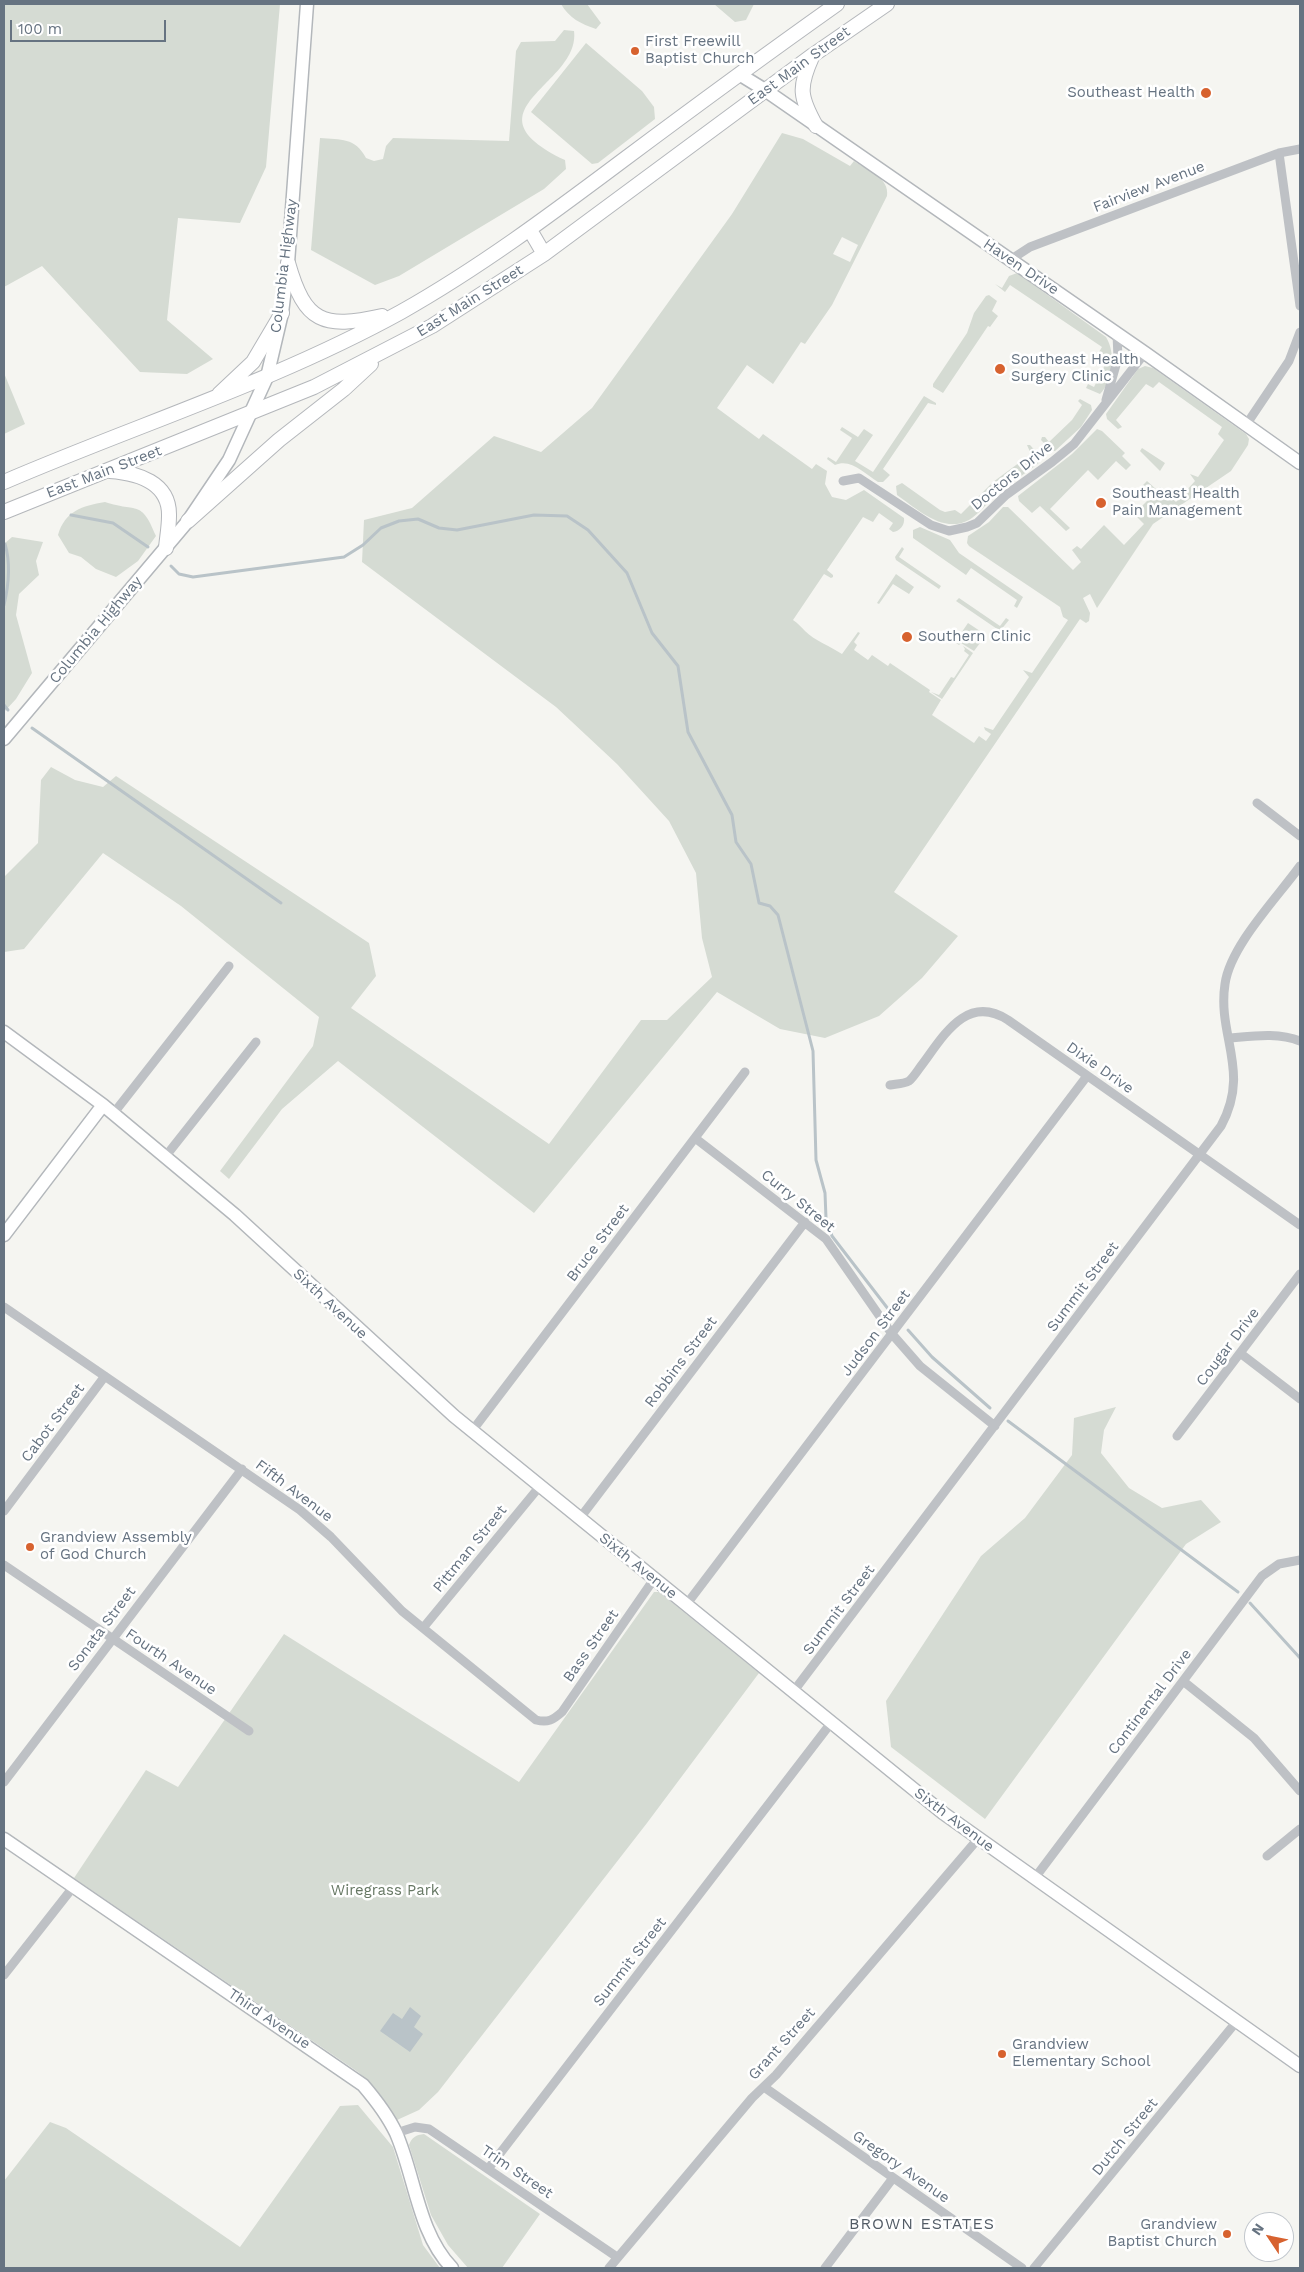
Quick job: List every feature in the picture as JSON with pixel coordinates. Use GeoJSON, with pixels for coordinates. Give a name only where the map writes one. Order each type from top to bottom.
{"type":"FeatureCollection","features":[{"type":"Feature","properties":{"kind":"main road","name":"East Main Street"},"geometry":{"type":"LineString","coordinates":[[4,482],[267,377],[352,338],[400,312],[467,272],[530,230],[739,74],[837,4]]}},
{"type":"Feature","properties":{"kind":"main road","name":"East Main Street"},"geometry":{"type":"LineString","coordinates":[[4,512],[251,414],[314,387],[382,354],[463,307],[544,254],[813,54],[887,4]]}},
{"type":"Feature","properties":{"kind":"main road"},"geometry":{"type":"LineString","coordinates":[[813,54],[801,85],[802,96],[816,126]]}},
{"type":"Feature","properties":{"kind":"main road"},"geometry":{"type":"LineString","coordinates":[[530,230],[544,254]]}},
{"type":"Feature","properties":{"kind":"main road"},"geometry":{"type":"LineString","coordinates":[[288,263],[301,300],[322,318],[336,323],[351,323],[400,312]]}},
{"type":"Feature","properties":{"kind":"main road"},"geometry":{"type":"LineString","coordinates":[[213,399],[253,362],[282,313]]}},
{"type":"Feature","properties":{"kind":"main road"},"geometry":{"type":"LineString","coordinates":[[188,521],[279,440],[344,389],[382,354]]}},
{"type":"Feature","properties":{"kind":"main road"},"geometry":{"type":"LineString","coordinates":[[106,471],[138,475],[158,489],[166,501],[169,515],[166,548]]}},
{"type":"Feature","properties":{"kind":"street","name":"Columbia Highway"},"geometry":{"type":"LineString","coordinates":[[4,739],[188,521],[228,460],[267,377],[282,313],[288,263],[307,4]]}},
{"type":"Feature","properties":{"kind":"street","name":"Haven Drive"},"geometry":{"type":"LineString","coordinates":[[739,74],[765,90],[1145,353],[1300,463]]}},
{"type":"Feature","properties":{"kind":"street","name":"Fairview Avenue"},"geometry":{"type":"LineString","coordinates":[[1010,260],[1030,246],[1278,153],[1300,150]]}},
{"type":"Feature","properties":{"kind":"street"},"geometry":{"type":"LineString","coordinates":[[1278,153],[1300,306]]}},
{"type":"Feature","properties":{"kind":"street"},"geometry":{"type":"LineString","coordinates":[[1246,425],[1298,347],[1300,332]]}},
{"type":"Feature","properties":{"kind":"street","name":"Doctors Drive"},"geometry":{"type":"LineString","coordinates":[[1104,405],[1118,358],[1117,334]]}},
{"type":"Feature","properties":{"kind":"street","name":"Doctors Drive"},"geometry":{"type":"LineString","coordinates":[[843,480],[859,478],[931,525],[949,531],[958,531],[977,523],[1006,495],[1062,454],[1085,432],[1145,353]]}},
{"type":"Feature","properties":{"kind":"street"},"geometry":{"type":"LineString","coordinates":[[1257,802],[1300,836]]}},
{"type":"Feature","properties":{"kind":"street","name":"Summit Street"},"geometry":{"type":"LineString","coordinates":[[793,1692],[1221,1126],[1233,1095],[1234,1074],[1224,984],[1231,962],[1242,942],[1300,866]]}},
{"type":"Feature","properties":{"kind":"street"},"geometry":{"type":"LineString","coordinates":[[114,1114],[229,966]]}},
{"type":"Feature","properties":{"kind":"street","name":"Dixie Drive"},"geometry":{"type":"LineString","coordinates":[[890,1085],[909,1081],[951,1026],[962,1017],[982,1012],[1002,1016],[1300,1225]]}},
{"type":"Feature","properties":{"kind":"street","name":"Sixth Avenue"},"geometry":{"type":"LineString","coordinates":[[4,1032],[103,1105],[166,1157],[235,1216],[402,1371],[472,1432],[978,1840],[1300,2066]]}},
{"type":"Feature","properties":{"kind":"street"},"geometry":{"type":"LineString","coordinates":[[1229,1038],[1275,1035],[1300,1041]]}},
{"type":"Feature","properties":{"kind":"street"},"geometry":{"type":"LineString","coordinates":[[166,1157],[256,1042]]}},
{"type":"Feature","properties":{"kind":"street","name":"Bruce Street"},"geometry":{"type":"LineString","coordinates":[[472,1432],[745,1072]]}},
{"type":"Feature","properties":{"kind":"street","name":"Judson Street"},"geometry":{"type":"LineString","coordinates":[[686,1605],[1087,1076]]}},
{"type":"Feature","properties":{"kind":"street"},"geometry":{"type":"LineString","coordinates":[[4,1234],[103,1105]]}},
{"type":"Feature","properties":{"kind":"street","name":"Curry Street"},"geometry":{"type":"LineString","coordinates":[[695,1138],[826,1239],[892,1334],[938,1382],[995,1426]]}},
{"type":"Feature","properties":{"kind":"street","name":"Robbins Street"},"geometry":{"type":"LineString","coordinates":[[580,1518],[805,1222]]}},
{"type":"Feature","properties":{"kind":"street","name":"Cougar Drive"},"geometry":{"type":"LineString","coordinates":[[1178,1436],[1300,1274]]}},
{"type":"Feature","properties":{"kind":"street","name":"Fifth Avenue"},"geometry":{"type":"LineString","coordinates":[[4,1307],[300,1510],[332,1536],[402,1611],[536,1720],[545,1722]]}},
{"type":"Feature","properties":{"kind":"street"},"geometry":{"type":"LineString","coordinates":[[1240,1353],[1300,1399]]}},
{"type":"Feature","properties":{"kind":"street","name":"Cabot Street"},"geometry":{"type":"LineString","coordinates":[[4,1511],[105,1376]]}},
{"type":"Feature","properties":{"kind":"street","name":"Sonata Street"},"geometry":{"type":"LineString","coordinates":[[4,1782],[242,1469]]}},
{"type":"Feature","properties":{"kind":"street","name":"Pittman Street"},"geometry":{"type":"LineString","coordinates":[[422,1628],[540,1486]]}},
{"type":"Feature","properties":{"kind":"street","name":"Continental Drive"},"geometry":{"type":"LineString","coordinates":[[1034,1879],[1262,1576],[1279,1564],[1300,1560]]}},
{"type":"Feature","properties":{"kind":"street","name":"Fourth Avenue"},"geometry":{"type":"LineString","coordinates":[[4,1565],[249,1731]]}},
{"type":"Feature","properties":{"kind":"street","name":"Bass Street"},"geometry":{"type":"LineString","coordinates":[[545,1722],[553,1720],[562,1712],[654,1579]]}},
{"type":"Feature","properties":{"kind":"street"},"geometry":{"type":"LineString","coordinates":[[1183,1681],[1254,1738],[1300,1792]]}},
{"type":"Feature","properties":{"kind":"street","name":"Summit Street"},"geometry":{"type":"LineString","coordinates":[[488,2169],[832,1723]]}},
{"type":"Feature","properties":{"kind":"street"},"geometry":{"type":"LineString","coordinates":[[1266,1856],[1300,1829]]}},
{"type":"Feature","properties":{"kind":"street","name":"Third Avenue"},"geometry":{"type":"LineString","coordinates":[[4,1838],[353,2077],[368,2091],[396,2133],[427,2226],[442,2256],[452,2268]]}},
{"type":"Feature","properties":{"kind":"street","name":"Grant Street"},"geometry":{"type":"LineString","coordinates":[[609,2268],[978,1840]]}},
{"type":"Feature","properties":{"kind":"street"},"geometry":{"type":"LineString","coordinates":[[4,1975],[74,1886]]}},
{"type":"Feature","properties":{"kind":"street","name":"Dutch Street"},"geometry":{"type":"LineString","coordinates":[[1034,2268],[1237,2021]]}},
{"type":"Feature","properties":{"kind":"street","name":"Gregory Avenue"},"geometry":{"type":"LineString","coordinates":[[764,2087],[1022,2268]]}},
{"type":"Feature","properties":{"kind":"street","name":"Trim Street"},"geometry":{"type":"LineString","coordinates":[[396,2133],[416,2127],[429,2128],[617,2257]]}},
{"type":"Feature","properties":{"kind":"street"},"geometry":{"type":"LineString","coordinates":[[825,2268],[893,2178]]}},
{"type":"Feature","properties":{"kind":"green space"},"geometry":{"type":"Polygon","coordinates":[[[4,4],[280,4],[266,167],[240,223],[178,218],[167,320],[213,359],[187,374],[140,372],[42,266],[4,287],[4,4]]]}},
{"type":"Feature","properties":{"kind":"green space"},"geometry":{"type":"Polygon","coordinates":[[[561,4],[587,4],[601,23],[596,29],[585,25],[572,17],[561,4]]]}},
{"type":"Feature","properties":{"kind":"green space"},"geometry":{"type":"Polygon","coordinates":[[[714,4],[754,4],[746,20],[735,22],[714,4]]]}},
{"type":"Feature","properties":{"kind":"green space"},"geometry":{"type":"Polygon","coordinates":[[[564,30],[574,31],[571,50],[561,67],[533,97],[524,111],[524,126],[536,142],[565,160],[566,169],[544,189],[399,276],[375,285],[311,250],[320,138],[352,143],[362,151],[366,158],[374,161],[383,159],[386,146],[393,138],[509,141],[516,51],[521,42],[555,41],[564,30]]]}},
{"type":"Feature","properties":{"kind":"green space"},"geometry":{"type":"Polygon","coordinates":[[[586,43],[642,91],[654,107],[655,119],[598,163],[592,164],[531,112],[586,43]]]}},
{"type":"Feature","properties":{"kind":"green space"},"geometry":{"type":"Polygon","coordinates":[[[782,133],[803,139],[850,166],[854,161],[876,175],[885,184],[887,196],[832,305],[805,344],[801,342],[773,384],[747,365],[717,408],[759,439],[763,434],[812,469],[816,464],[827,471],[825,484],[832,497],[846,500],[864,490],[904,518],[904,523],[901,527],[893,532],[889,529],[893,523],[879,513],[873,522],[863,517],[827,570],[833,577],[831,578],[824,574],[793,620],[813,638],[842,654],[858,632],[860,633],[854,642],[857,645],[854,650],[868,660],[872,655],[888,666],[890,663],[930,690],[929,692],[941,700],[932,715],[974,743],[979,736],[986,741],[991,734],[984,727],[993,730],[1029,677],[1023,670],[1032,673],[1068,620],[1063,617],[1060,607],[969,546],[967,543],[968,536],[989,522],[1003,507],[1008,507],[1073,570],[1081,562],[1072,550],[1077,546],[1081,549],[1104,525],[1124,545],[1144,524],[1134,514],[1152,496],[1142,486],[1147,481],[1157,490],[1160,487],[1176,502],[1195,481],[1190,474],[1198,477],[1224,440],[1218,434],[1222,427],[1159,382],[1153,388],[1146,384],[1116,420],[1122,427],[1118,429],[1107,419],[1106,414],[1138,369],[1145,366],[1153,368],[1246,434],[1249,439],[1248,445],[1231,471],[1153,524],[1097,608],[1090,594],[1083,598],[1090,613],[1089,621],[1086,623],[1080,619],[894,892],[958,936],[922,978],[879,1016],[825,1038],[780,1029],[717,992],[534,1213],[338,1061],[282,1109],[229,1179],[220,1171],[313,1046],[319,1017],[181,906],[103,853],[24,949],[4,952],[4,877],[38,843],[41,780],[51,767],[75,780],[103,787],[116,776],[369,943],[376,976],[351,1008],[549,1144],[641,1020],[667,1020],[712,977],[702,938],[696,873],[669,821],[617,764],[556,707],[362,562],[364,520],[412,508],[494,436],[541,452],[592,408],[732,214],[782,133]],[[842,237],[833,254],[850,262],[858,245],[842,237]]]}},
{"type":"Feature","properties":{"kind":"green space"},"geometry":{"type":"Polygon","coordinates":[[[1017,273],[1106,337],[1111,351],[1112,367],[1108,382],[1100,394],[1086,388],[1088,384],[1094,387],[1105,365],[1096,357],[1102,347],[1010,285],[1005,292],[995,284],[1002,288],[1009,276],[1017,273]]]}},
{"type":"Feature","properties":{"kind":"green space"},"geometry":{"type":"Polygon","coordinates":[[[989,295],[997,301],[992,311],[998,316],[990,327],[988,326],[943,393],[933,387],[933,384],[967,333],[974,313],[986,296],[989,295]]]}},
{"type":"Feature","properties":{"kind":"green space"},"geometry":{"type":"Polygon","coordinates":[[[4,373],[25,424],[4,434],[4,373]]]}},
{"type":"Feature","properties":{"kind":"green space"},"geometry":{"type":"Polygon","coordinates":[[[924,396],[936,403],[936,405],[928,403],[883,469],[890,475],[883,482],[878,482],[852,465],[841,463],[835,465],[827,459],[828,457],[836,462],[852,438],[840,430],[842,427],[858,437],[864,429],[873,435],[855,461],[873,472],[924,396]]]}},
{"type":"Feature","properties":{"kind":"green space"},"geometry":{"type":"Polygon","coordinates":[[[1080,399],[1091,405],[1092,410],[1081,427],[1055,451],[1052,451],[1041,440],[1042,437],[1045,437],[1049,442],[1072,420],[1082,405],[1078,401],[1080,399]]]}},
{"type":"Feature","properties":{"kind":"green space"},"geometry":{"type":"Polygon","coordinates":[[[1097,429],[1102,431],[1125,453],[1122,456],[1131,465],[1126,470],[1116,461],[1098,480],[1088,470],[1050,509],[1070,528],[1066,531],[1040,506],[1032,513],[1019,501],[1018,496],[1072,454],[1097,429]]]}},
{"type":"Feature","properties":{"kind":"green space"},"geometry":{"type":"Polygon","coordinates":[[[1027,445],[1030,445],[1040,456],[1040,462],[999,492],[976,515],[959,524],[940,522],[931,518],[897,495],[896,486],[902,483],[940,510],[945,512],[955,510],[961,514],[993,482],[1031,454],[1027,445]]]}},
{"type":"Feature","properties":{"kind":"green space"},"geometry":{"type":"Polygon","coordinates":[[[1142,448],[1165,463],[1160,471],[1140,451],[1142,448]]]}},
{"type":"Feature","properties":{"kind":"green space"},"geometry":{"type":"Polygon","coordinates":[[[105,502],[137,509],[142,512],[151,524],[156,536],[138,561],[116,577],[96,569],[81,557],[69,553],[58,535],[65,520],[70,515],[89,505],[105,502]]]}},
{"type":"Feature","properties":{"kind":"green space"},"geometry":{"type":"Polygon","coordinates":[[[920,527],[950,540],[959,553],[1023,597],[1017,608],[1014,606],[1017,600],[971,568],[966,575],[913,538],[913,530],[920,527]]]}},
{"type":"Feature","properties":{"kind":"green space"},"geometry":{"type":"Polygon","coordinates":[[[12,537],[43,542],[36,561],[39,575],[19,594],[16,615],[32,673],[16,699],[4,712],[4,544],[12,537]]]}},
{"type":"Feature","properties":{"kind":"green space"},"geometry":{"type":"Polygon","coordinates":[[[902,547],[904,549],[899,557],[941,586],[939,589],[896,560],[895,557],[902,547]]]}},
{"type":"Feature","properties":{"kind":"green space"},"geometry":{"type":"Polygon","coordinates":[[[896,574],[914,587],[909,594],[893,584],[879,604],[877,603],[896,574]]]}},
{"type":"Feature","properties":{"kind":"green space"},"geometry":{"type":"Polygon","coordinates":[[[959,598],[1000,626],[1006,618],[1009,620],[1000,631],[956,601],[959,598]]]}},
{"type":"Feature","properties":{"kind":"green space"},"geometry":{"type":"Polygon","coordinates":[[[968,623],[986,635],[974,651],[961,643],[959,645],[955,642],[968,623]]]}},
{"type":"Feature","properties":{"kind":"green space"},"geometry":{"type":"Polygon","coordinates":[[[963,646],[973,653],[942,699],[931,692],[939,695],[951,677],[954,678],[969,655],[964,651],[963,646]]]}},
{"type":"Feature","properties":{"kind":"green space"},"geometry":{"type":"Polygon","coordinates":[[[1116,1407],[1104,1430],[1101,1453],[1129,1488],[1162,1508],[1201,1500],[1221,1522],[1186,1544],[985,1819],[891,1747],[886,1701],[981,1556],[1025,1518],[1072,1455],[1074,1418],[1116,1407]]]}},
{"type":"Feature","properties":{"kind":"green space","name":"Wiregrass Park"},"geometry":{"type":"Polygon","coordinates":[[[654,1592],[659,1592],[759,1673],[647,1823],[438,2092],[419,2110],[397,2120],[368,2081],[358,2072],[74,1878],[146,1770],[178,1787],[284,1634],[519,1782],[654,1592]]]}},
{"type":"Feature","properties":{"kind":"green space"},"geometry":{"type":"Polygon","coordinates":[[[358,2105],[393,2147],[423,2245],[440,2268],[4,2268],[4,2181],[50,2122],[66,2128],[240,2247],[340,2106],[358,2105]]]}},
{"type":"Feature","properties":{"kind":"green space"},"geometry":{"type":"Polygon","coordinates":[[[424,2134],[540,2214],[502,2268],[468,2268],[448,2245],[431,2215],[409,2145],[415,2137],[424,2134]]]}},
{"type":"Feature","properties":{"kind":"shaded area"},"geometry":{"type":"Polygon","coordinates":[[[410,2007],[421,2016],[414,2027],[423,2034],[410,2052],[380,2031],[393,2013],[402,2019],[410,2007]]]}},
{"type":"Feature","properties":{"kind":"waterway"},"geometry":{"type":"LineString","coordinates":[[71,515],[113,523],[148,547]]}},
{"type":"Feature","properties":{"kind":"waterway"},"geometry":{"type":"LineString","coordinates":[[171,566],[179,574],[193,577],[344,557],[363,545],[381,528],[399,521],[418,519],[439,528],[457,530],[534,515],[567,516],[588,530],[627,573],[652,633],[678,666],[688,732],[732,815],[736,842],[751,864],[759,903],[770,906],[778,915],[813,1051],[816,1160],[825,1193],[826,1218],[832,1236],[892,1314]]}},
{"type":"Feature","properties":{"kind":"waterway"},"geometry":{"type":"LineString","coordinates":[[4,605],[9,574],[5,544]]}},
{"type":"Feature","properties":{"kind":"waterway"},"geometry":{"type":"LineString","coordinates":[[4,705],[8,710]]}},
{"type":"Feature","properties":{"kind":"waterway"},"geometry":{"type":"LineString","coordinates":[[32,728],[281,903]]}},
{"type":"Feature","properties":{"kind":"waterway"},"geometry":{"type":"LineString","coordinates":[[908,1330],[932,1357],[990,1408]]}},
{"type":"Feature","properties":{"kind":"waterway"},"geometry":{"type":"LineString","coordinates":[[1008,1421],[1238,1592]]}},
{"type":"Feature","properties":{"kind":"waterway"},"geometry":{"type":"LineString","coordinates":[[1250,1603],[1300,1658]]}},
{"type":"Feature","properties":{"kind":"place","name":"First Freewill Baptist Church"},"geometry":{"type":"Point","coordinates":[635,51]}},
{"type":"Feature","properties":{"kind":"place","name":"Southeast Health"},"geometry":{"type":"Point","coordinates":[1206,93]}},
{"type":"Feature","properties":{"kind":"place","name":"Southeast Health Surgery Clinic"},"geometry":{"type":"Point","coordinates":[1000,369]}},
{"type":"Feature","properties":{"kind":"place","name":"Southeast Health Pain Management"},"geometry":{"type":"Point","coordinates":[1101,503]}},
{"type":"Feature","properties":{"kind":"place","name":"Southern Clinic"},"geometry":{"type":"Point","coordinates":[907,637]}},
{"type":"Feature","properties":{"kind":"place","name":"Grandview Assembly of God Church"},"geometry":{"type":"Point","coordinates":[30,1547]}},
{"type":"Feature","properties":{"kind":"place","name":"Grandview Elementary School"},"geometry":{"type":"Point","coordinates":[1002,2054]}},
{"type":"Feature","properties":{"kind":"place","name":"Grandview Baptist Church"},"geometry":{"type":"Point","coordinates":[1227,2234]}},
{"type":"Feature","properties":{"kind":"district","name":"BROWN ESTATES"},"geometry":{"type":"Point","coordinates":[922,2224]}}]}
